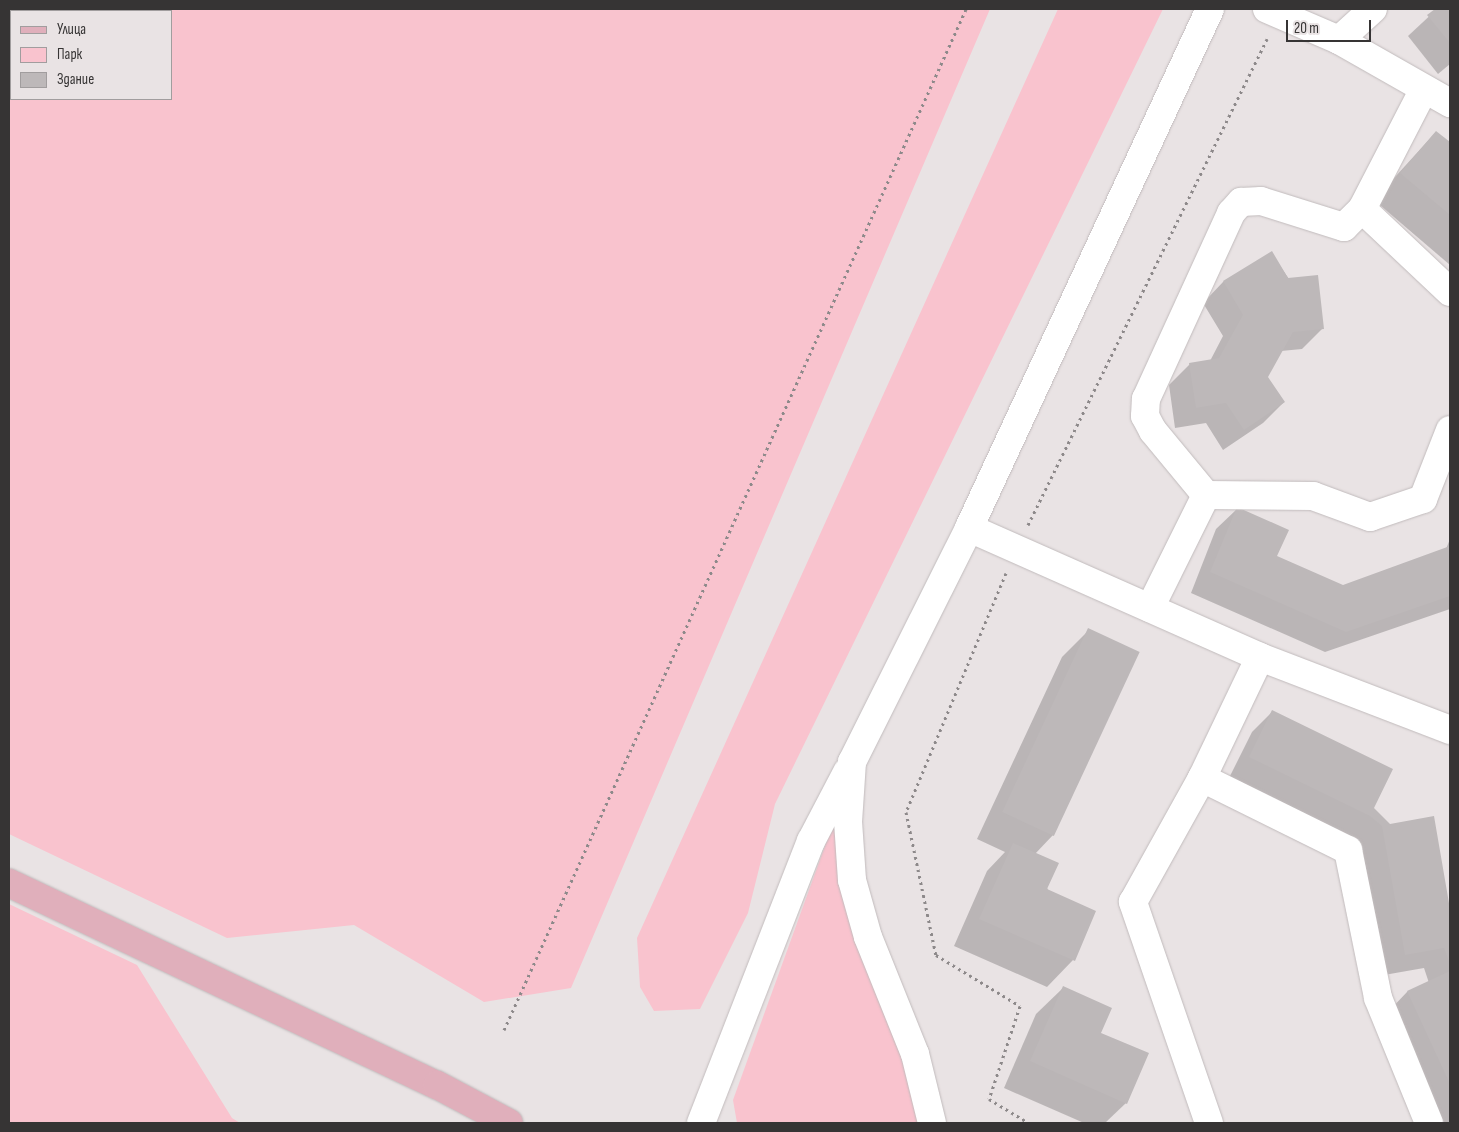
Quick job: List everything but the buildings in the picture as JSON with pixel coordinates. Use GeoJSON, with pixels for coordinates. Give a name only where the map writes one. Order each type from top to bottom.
{"type":"FeatureCollection","features":[{"type":"Feature","properties":{"kind":"main road"},"geometry":{"type":"LineString","coordinates":[[9,883],[437,1085],[509,1123]]}},
{"type":"Feature","properties":{"kind":"street"},"geometry":{"type":"LineString","coordinates":[[701,1123],[811,841],[969,528],[1210,9]]}},
{"type":"Feature","properties":{"kind":"street"},"geometry":{"type":"LineString","coordinates":[[1339,40],[1373,9]]}},
{"type":"Feature","properties":{"kind":"street"},"geometry":{"type":"LineString","coordinates":[[1273,12],[1339,40],[1450,103]]}},
{"type":"Feature","properties":{"kind":"street"},"geometry":{"type":"LineString","coordinates":[[1424,89],[1362,209],[1344,227],[1261,200],[1241,202],[1231,213],[1146,399],[1146,416],[1153,431],[1206,495],[1313,496],[1370,518],[1423,499],[1450,430]]}},
{"type":"Feature","properties":{"kind":"street"},"geometry":{"type":"LineString","coordinates":[[1362,209],[1450,292]]}},
{"type":"Feature","properties":{"kind":"street"},"geometry":{"type":"LineString","coordinates":[[1150,608],[1206,495]]}},
{"type":"Feature","properties":{"kind":"street"},"geometry":{"type":"LineString","coordinates":[[969,528],[1260,657],[1450,730]]}},
{"type":"Feature","properties":{"kind":"street"},"geometry":{"type":"LineString","coordinates":[[1209,1123],[1134,902],[1202,778],[1260,657]]}},
{"type":"Feature","properties":{"kind":"street"},"geometry":{"type":"LineString","coordinates":[[852,762],[848,822],[852,880],[868,937],[915,1054],[932,1123]]}},
{"type":"Feature","properties":{"kind":"street"},"geometry":{"type":"LineString","coordinates":[[1202,778],[1348,850],[1378,998],[1430,1123]]}},
{"type":"Feature","properties":{"kind":"path"},"geometry":{"type":"LineString","coordinates":[[504,1030],[966,9]]}},
{"type":"Feature","properties":{"kind":"path"},"geometry":{"type":"LineString","coordinates":[[1029,1123],[990,1099],[1020,1006],[936,955],[906,812],[1016,549],[1273,12]]}},
{"type":"Feature","properties":{"kind":"green space"},"geometry":{"type":"Polygon","coordinates":[[[9,9],[990,9],[571,988],[484,1002],[354,925],[227,938],[9,834],[9,9]]]}},
{"type":"Feature","properties":{"kind":"green space"},"geometry":{"type":"Polygon","coordinates":[[[1058,9],[1163,9],[775,804],[748,913],[700,1009],[654,1011],[640,987],[637,938],[1058,9]]]}},
{"type":"Feature","properties":{"kind":"green space"},"geometry":{"type":"Polygon","coordinates":[[[834,821],[932,1123],[737,1123],[733,1100],[834,821]]]}},
{"type":"Feature","properties":{"kind":"green space"},"geometry":{"type":"Polygon","coordinates":[[[9,904],[137,965],[232,1118],[240,1123],[9,1123],[9,904]]]}}]}
